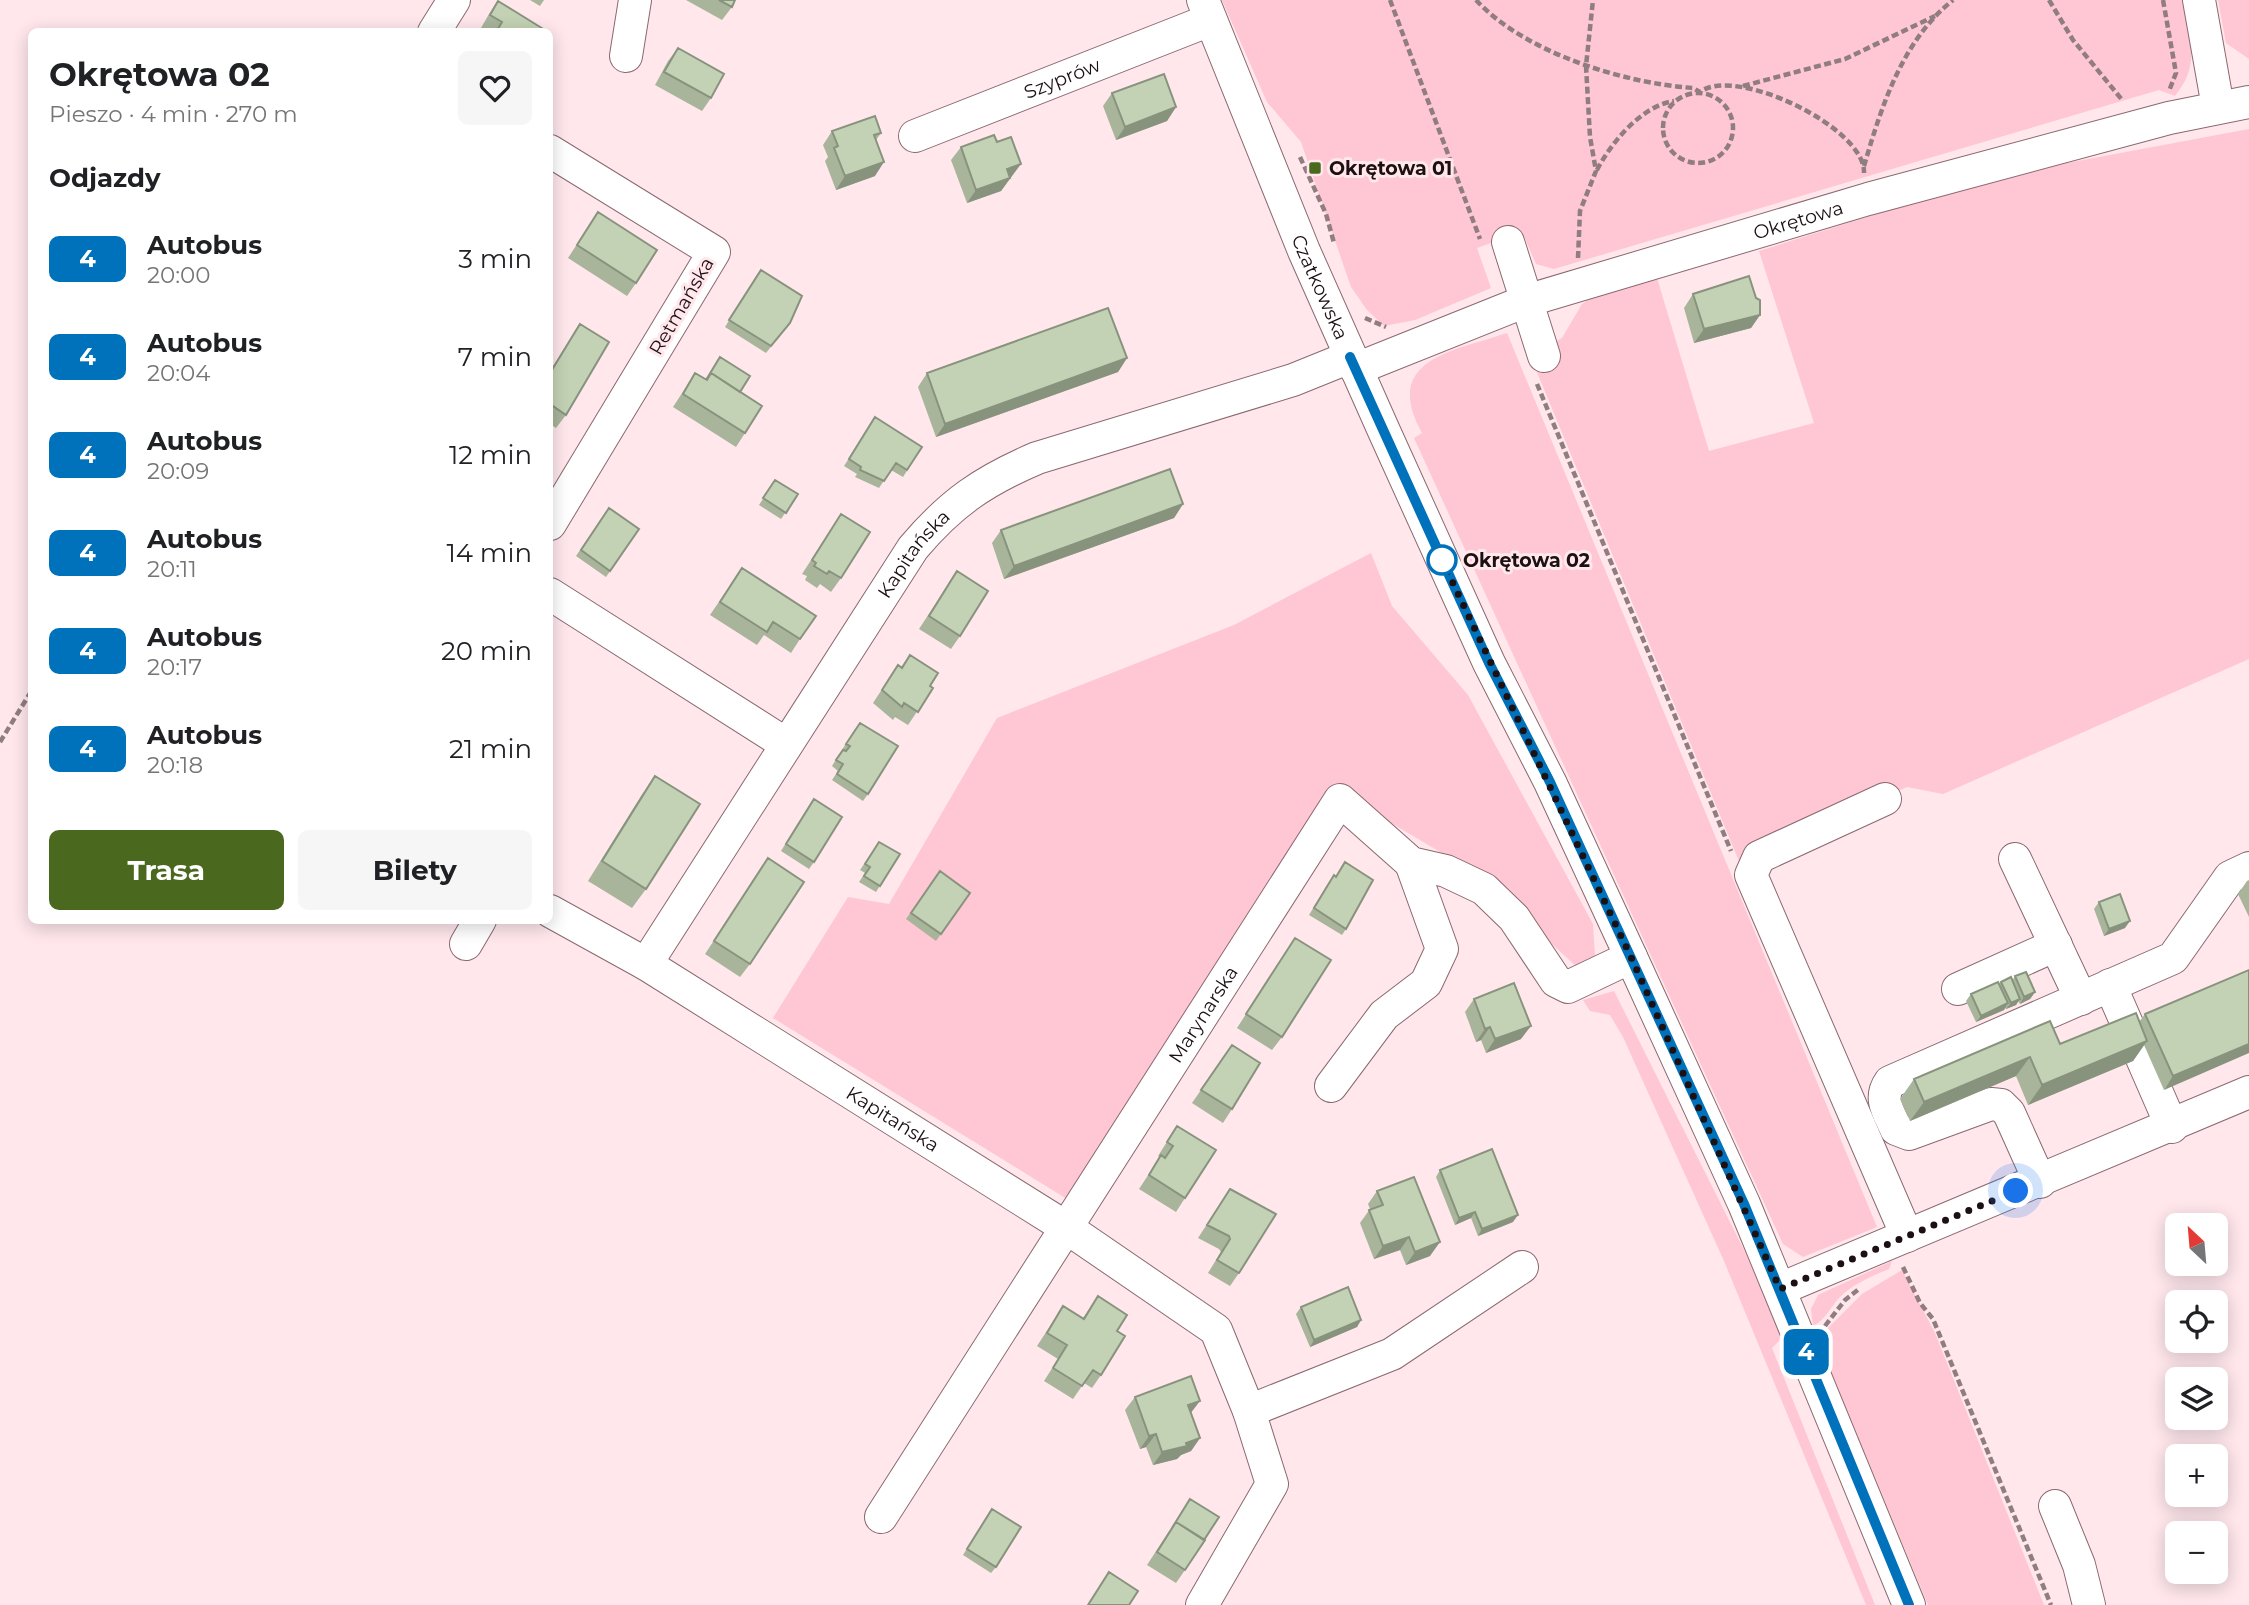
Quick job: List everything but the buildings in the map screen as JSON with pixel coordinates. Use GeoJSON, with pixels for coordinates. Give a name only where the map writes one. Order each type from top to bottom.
{"type":"FeatureCollection","features":[{"type":"Feature","properties":{"kind":"street"},"geometry":{"type":"LineString","coordinates":[[436,28],[454,0]]}},
{"type":"Feature","properties":{"kind":"street"},"geometry":{"type":"LineString","coordinates":[[626,56],[635,0]]}},
{"type":"Feature","properties":{"kind":"street"},"geometry":{"type":"LineString","coordinates":[[2199,0],[2218,107]]}},
{"type":"Feature","properties":{"kind":"street","name":"Szyprów"},"geometry":{"type":"LineString","coordinates":[[915,136],[1206,10]]}},
{"type":"Feature","properties":{"kind":"street","name":"Czatkowska"},"geometry":{"type":"LineString","coordinates":[[1206,10],[1353,363],[1489,663],[1550,782],[1631,957],[1780,1289],[1909,1605]]}},
{"type":"Feature","properties":{"kind":"street","name":"Okrętowa"},"geometry":{"type":"LineString","coordinates":[[1353,363],[1526,301],[1868,199],[2169,118],[2249,102]]}},
{"type":"Feature","properties":{"kind":"street","name":"Retmańska"},"geometry":{"type":"LineString","coordinates":[[553,153],[714,252],[553,519]]}},
{"type":"Feature","properties":{"kind":"street"},"geometry":{"type":"LineString","coordinates":[[1494,241],[1526,301],[1538,365]]}},
{"type":"Feature","properties":{"kind":"street","name":"Kapitańska"},"geometry":{"type":"LineString","coordinates":[[646,964],[913,548],[946,511],[969,492],[1037,458],[1353,363]]}},
{"type":"Feature","properties":{"kind":"street"},"geometry":{"type":"LineString","coordinates":[[553,596],[786,744]]}},
{"type":"Feature","properties":{"kind":"street"},"geometry":{"type":"LineString","coordinates":[[1885,799],[1759,857],[1751,875],[1904,1250]]}},
{"type":"Feature","properties":{"kind":"street","name":"Marynarska"},"geometry":{"type":"LineString","coordinates":[[881,1517],[1340,800],[1411,863]]}},
{"type":"Feature","properties":{"kind":"street"},"geometry":{"type":"LineString","coordinates":[[2015,859],[2081,999]]}},
{"type":"Feature","properties":{"kind":"street"},"geometry":{"type":"LineString","coordinates":[[1411,863],[1446,871],[1484,889],[1514,918],[1556,981],[1568,987],[1631,957]]}},
{"type":"Feature","properties":{"kind":"street"},"geometry":{"type":"LineString","coordinates":[[1331,1086],[1384,1015],[1426,983],[1442,949],[1411,863]]}},
{"type":"Feature","properties":{"kind":"street"},"geometry":{"type":"LineString","coordinates":[[2039,1182],[2009,1113],[2001,1105],[1991,1104],[1909,1134],[1896,1129],[1883,1100],[1884,1091],[1890,1082],[2173,958],[2230,877],[2249,868]]}},
{"type":"Feature","properties":{"kind":"street","name":"Kapitańska"},"geometry":{"type":"LineString","coordinates":[[553,913],[646,964],[1067,1228]]}},
{"type":"Feature","properties":{"kind":"street"},"geometry":{"type":"LineString","coordinates":[[1958,989],[2056,945]]}},
{"type":"Feature","properties":{"kind":"street"},"geometry":{"type":"LineString","coordinates":[[2110,985],[2172,1127]]}},
{"type":"Feature","properties":{"kind":"street"},"geometry":{"type":"LineString","coordinates":[[1780,1289],[1904,1250],[2039,1182],[2249,1092]]}},
{"type":"Feature","properties":{"kind":"street"},"geometry":{"type":"LineString","coordinates":[[1067,1228],[1216,1329],[1249,1411],[1272,1485],[1202,1605]]}},
{"type":"Feature","properties":{"kind":"street"},"geometry":{"type":"LineString","coordinates":[[1249,1411],[1392,1354],[1521,1267]]}},
{"type":"Feature","properties":{"kind":"street"},"geometry":{"type":"LineString","coordinates":[[2055,1506],[2079,1565],[2089,1605]]}},
{"type":"Feature","properties":{"kind":"path"},"geometry":{"type":"LineString","coordinates":[[1390,0],[1494,241]]}},
{"type":"Feature","properties":{"kind":"path"},"geometry":{"type":"LineString","coordinates":[[1476,0],[1532,41],[1586,66],[1639,82],[1693,88],[1715,97],[1724,104],[1734,124],[1729,146],[1712,161],[1690,163],[1671,152],[1665,142],[1663,121],[1676,101]]}},
{"type":"Feature","properties":{"kind":"path"},"geometry":{"type":"LineString","coordinates":[[1593,0],[1586,66],[1590,137],[1596,171]]}},
{"type":"Feature","properties":{"kind":"path"},"geometry":{"type":"LineString","coordinates":[[1585,284],[1578,262],[1580,211],[1596,171],[1610,148],[1628,129],[1655,108],[1706,88],[1738,87],[1845,59],[1935,16],[1953,0]]}},
{"type":"Feature","properties":{"kind":"path"},"geometry":{"type":"LineString","coordinates":[[2049,0],[2073,40],[2130,110]]}},
{"type":"Feature","properties":{"kind":"path"},"geometry":{"type":"LineString","coordinates":[[2163,0],[2176,72],[2164,102],[2169,118]]}},
{"type":"Feature","properties":{"kind":"path"},"geometry":{"type":"LineString","coordinates":[[1868,199],[1863,183],[1864,167],[1891,86],[1935,16]]}},
{"type":"Feature","properties":{"kind":"path"},"geometry":{"type":"LineString","coordinates":[[1738,87],[1786,100],[1817,115],[1853,149],[1864,167]]}},
{"type":"Feature","properties":{"kind":"path"},"geometry":{"type":"LineString","coordinates":[[1296,148],[1326,214],[1336,250]]}},
{"type":"Feature","properties":{"kind":"path"},"geometry":{"type":"LineString","coordinates":[[1358,310],[1373,323],[1391,328]]}},
{"type":"Feature","properties":{"kind":"path"},"geometry":{"type":"LineString","coordinates":[[1538,365],[1736,864]]}},
{"type":"Feature","properties":{"kind":"path"},"geometry":{"type":"LineString","coordinates":[[0,742],[28,696]]}},
{"type":"Feature","properties":{"kind":"path"},"geometry":{"type":"LineString","coordinates":[[1896,1270],[1904,1250]]}},
{"type":"Feature","properties":{"kind":"path"},"geometry":{"type":"LineString","coordinates":[[1904,1250],[1920,1303],[1933,1319],[2050,1605]]}},
{"type":"Feature","properties":{"kind":"path"},"geometry":{"type":"LineString","coordinates":[[1800,1338],[1825,1325],[1845,1300],[1866,1284]]}},
{"type":"Feature","properties":{"kind":"shaded area"},"geometry":{"type":"Polygon","coordinates":[[[1222,0],[2182,0],[2190,39],[2191,61],[2183,84],[2175,96],[2159,90],[1554,269],[1536,264],[1522,232],[1477,248],[1491,288],[1415,320],[1384,326],[1367,310],[1351,287],[1301,142],[1267,102],[1222,0]]]}},
{"type":"Feature","properties":{"kind":"shaded area"},"geometry":{"type":"Polygon","coordinates":[[[2218,0],[2249,0],[2249,59],[2226,43],[2218,0]]]}},
{"type":"Feature","properties":{"kind":"shaded area"},"geometry":{"type":"Polygon","coordinates":[[[2249,129],[2249,659],[1943,794],[1907,787],[1741,866],[1534,365],[1551,344],[1562,338],[1582,304],[1598,293],[1657,278],[1709,451],[1814,423],[1759,251],[1997,176],[2249,129]]]}},
{"type":"Feature","properties":{"kind":"shaded area"},"geometry":{"type":"Polygon","coordinates":[[[1507,333],[1877,1227],[1803,1257],[1783,1244],[1414,438],[1422,433],[1412,408],[1411,389],[1417,374],[1429,362],[1446,353],[1507,333]]]}},
{"type":"Feature","properties":{"kind":"shaded area"},"geometry":{"type":"Polygon","coordinates":[[[1371,553],[1392,606],[1468,695],[1593,924],[1595,956],[1579,969],[1474,872],[1337,791],[1067,1199],[773,1018],[848,897],[889,904],[997,718],[1234,625],[1371,553]]]}},
{"type":"Feature","properties":{"kind":"shaded area"},"geometry":{"type":"Polygon","coordinates":[[[1614,991],[1747,1256],[1782,1338],[1772,1348],[1875,1605],[1866,1605],[1724,1261],[1623,1037],[1610,1015],[1590,1011],[1583,1000],[1614,991]]]}},
{"type":"Feature","properties":{"kind":"shaded area"},"geometry":{"type":"Polygon","coordinates":[[[1892,1261],[1889,1269],[1845,1292],[1813,1326],[1811,1309],[1818,1295],[1892,1261]]]}},
{"type":"Feature","properties":{"kind":"shaded area"},"geometry":{"type":"Polygon","coordinates":[[[1902,1270],[1935,1333],[2044,1605],[1928,1605],[1817,1339],[1862,1294],[1902,1270]]]}},
{"type":"Feature","properties":{"kind":"bus line","name":"4"},"geometry":{"type":"LineString","coordinates":[[1350,357],[1489,663],[1550,782],[1744,1204],[1909,1605]]}},
{"type":"Feature","properties":{"kind":"place","name":"Okrętowa 01"},"geometry":{"type":"Point","coordinates":[1315,168]}},
{"type":"Feature","properties":{"kind":"place","name":"Okrętowa 02"},"geometry":{"type":"Point","coordinates":[1442,560]}},
{"type":"Feature","properties":{"kind":"route"},"geometry":{"type":"LineString","coordinates":[[1442,560],[1489,663],[1550,782],[1744,1204],[1780,1289],[2016,1191]]}}]}
